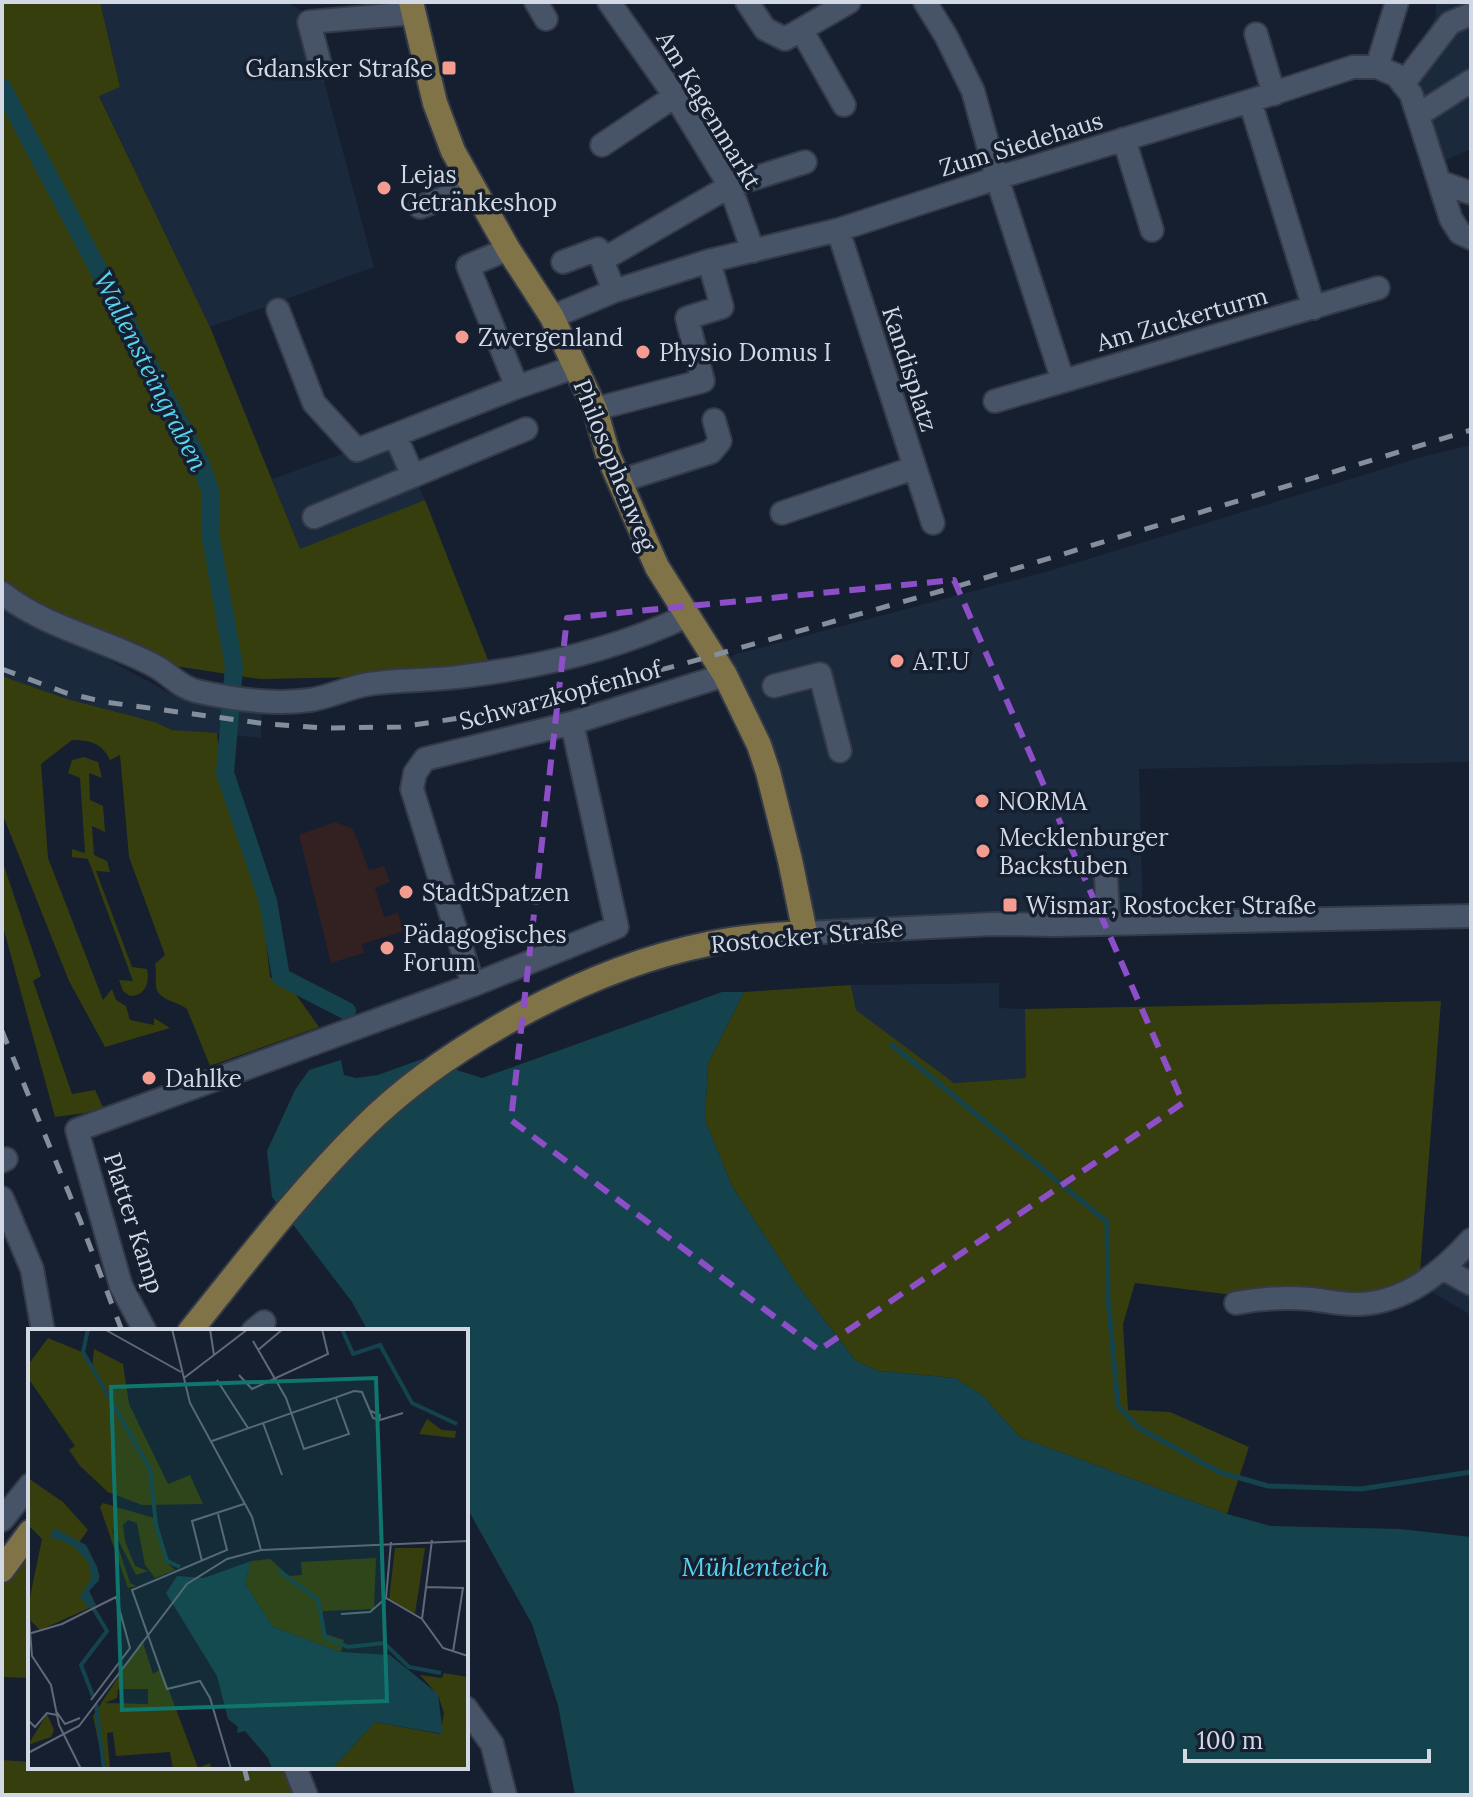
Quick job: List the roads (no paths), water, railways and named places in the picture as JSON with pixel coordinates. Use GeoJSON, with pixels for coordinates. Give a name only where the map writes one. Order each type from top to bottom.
{"type":"FeatureCollection","features":[{"type":"Feature","properties":{"kind":"main road","name":"Philosophenweg"},"geometry":{"type":"LineString","coordinates":[[413,7],[435,103],[453,151],[508,249],[552,317],[595,409],[608,455],[657,567],[725,675],[759,745],[805,933]]}},
{"type":"Feature","properties":{"kind":"main road","name":"Rostocker Straße"},"geometry":{"type":"LineString","coordinates":[[192,1329],[287,1213],[363,1128],[428,1074],[514,1019],[610,974],[662,956],[731,940],[805,933]]}},
{"type":"Feature","properties":{"kind":"main road"},"geometry":{"type":"LineString","coordinates":[[2,1570],[28,1535]]}},
{"type":"Feature","properties":{"kind":"street","name":"Am Kagenmarkt"},"geometry":{"type":"LineString","coordinates":[[609,2],[675,96],[730,186],[753,251]]}},
{"type":"Feature","properties":{"kind":"street"},"geometry":{"type":"LineString","coordinates":[[747,2],[765,29],[785,39],[849,2]]}},
{"type":"Feature","properties":{"kind":"street"},"geometry":{"type":"LineString","coordinates":[[925,2],[973,91],[997,178],[1063,381]]}},
{"type":"Feature","properties":{"kind":"street"},"geometry":{"type":"LineString","coordinates":[[1397,2],[1377,67],[1396,75],[1411,94],[1451,219],[1460,233],[1471,238]]}},
{"type":"Feature","properties":{"kind":"street"},"geometry":{"type":"LineString","coordinates":[[321,68],[309,22],[413,7]]}},
{"type":"Feature","properties":{"kind":"street"},"geometry":{"type":"LineString","coordinates":[[1403,84],[1450,23],[1467,10]]}},
{"type":"Feature","properties":{"kind":"street"},"geometry":{"type":"LineString","coordinates":[[802,31],[844,105]]}},
{"type":"Feature","properties":{"kind":"street"},"geometry":{"type":"LineString","coordinates":[[1256,34],[1274,94]]}},
{"type":"Feature","properties":{"kind":"street","name":"Zum Siedehaus"},"geometry":{"type":"LineString","coordinates":[[552,317],[614,291],[709,261],[838,230],[1353,67],[1377,67]]}},
{"type":"Feature","properties":{"kind":"street"},"geometry":{"type":"LineString","coordinates":[[1418,115],[1471,81]]}},
{"type":"Feature","properties":{"kind":"street"},"geometry":{"type":"LineString","coordinates":[[602,145],[675,96]]}},
{"type":"Feature","properties":{"kind":"street"},"geometry":{"type":"LineString","coordinates":[[1250,101],[1314,308]]}},
{"type":"Feature","properties":{"kind":"street"},"geometry":{"type":"LineString","coordinates":[[1124,139],[1152,230]]}},
{"type":"Feature","properties":{"kind":"street"},"geometry":{"type":"LineString","coordinates":[[602,260],[730,186],[805,162]]}},
{"type":"Feature","properties":{"kind":"street"},"geometry":{"type":"LineString","coordinates":[[1440,182],[1471,193]]}},
{"type":"Feature","properties":{"kind":"street"},"geometry":{"type":"LineString","coordinates":[[420,207],[473,187]]}},
{"type":"Feature","properties":{"kind":"street","name":"Kandisplatz"},"geometry":{"type":"LineString","coordinates":[[838,230],[933,523]]}},
{"type":"Feature","properties":{"kind":"street"},"geometry":{"type":"LineString","coordinates":[[508,249],[468,266],[517,387]]}},
{"type":"Feature","properties":{"kind":"street"},"geometry":{"type":"LineString","coordinates":[[563,262],[598,249],[614,291]]}},
{"type":"Feature","properties":{"kind":"street"},"geometry":{"type":"LineString","coordinates":[[595,409],[703,381],[687,318],[722,307],[709,261]]}},
{"type":"Feature","properties":{"kind":"street","name":"Am Zuckerturm"},"geometry":{"type":"LineString","coordinates":[[995,401],[1378,288]]}},
{"type":"Feature","properties":{"kind":"street"},"geometry":{"type":"LineString","coordinates":[[278,310],[314,403],[357,450],[575,367]]}},
{"type":"Feature","properties":{"kind":"street"},"geometry":{"type":"LineString","coordinates":[[620,481],[711,452],[720,441],[714,420]]}},
{"type":"Feature","properties":{"kind":"street"},"geometry":{"type":"LineString","coordinates":[[314,517],[526,429]]}},
{"type":"Feature","properties":{"kind":"street"},"geometry":{"type":"LineString","coordinates":[[395,435],[413,476]]}},
{"type":"Feature","properties":{"kind":"street"},"geometry":{"type":"LineString","coordinates":[[782,513],[914,468]]}},
{"type":"Feature","properties":{"kind":"street"},"geometry":{"type":"LineString","coordinates":[[2,593],[71,631],[157,667],[191,690],[251,699],[308,700],[371,684],[482,674],[601,650],[687,616]]}},
{"type":"Feature","properties":{"kind":"street"},"geometry":{"type":"LineString","coordinates":[[774,686],[820,674],[840,751]]}},
{"type":"Feature","properties":{"kind":"street","name":"Schwarzkopfenhof"},"geometry":{"type":"LineString","coordinates":[[473,985],[412,789],[415,773],[425,759],[572,723],[725,675]]}},
{"type":"Feature","properties":{"kind":"street"},"geometry":{"type":"LineString","coordinates":[[473,985],[617,927],[572,723]]}},
{"type":"Feature","properties":{"kind":"street"},"geometry":{"type":"LineString","coordinates":[[1106,877],[1108,924]]}},
{"type":"Feature","properties":{"kind":"street","name":"Rostocker Straße"},"geometry":{"type":"LineString","coordinates":[[805,933],[994,924],[1471,916]]}},
{"type":"Feature","properties":{"kind":"street","name":"Platter Kamp"},"geometry":{"type":"LineString","coordinates":[[144,1329],[121,1286],[77,1130],[473,985]]}},
{"type":"Feature","properties":{"kind":"street"},"geometry":{"type":"LineString","coordinates":[[2,1198],[32,1269],[43,1329]]}},
{"type":"Feature","properties":{"kind":"street"},"geometry":{"type":"LineString","coordinates":[[1236,1303],[1271,1298],[1359,1304],[1396,1298],[1444,1269],[1471,1240]]}},
{"type":"Feature","properties":{"kind":"street"},"geometry":{"type":"LineString","coordinates":[[1444,1269],[1471,1284]]}},
{"type":"Feature","properties":{"kind":"street"},"geometry":{"type":"LineString","coordinates":[[2,1520],[28,1488]]}},
{"type":"Feature","properties":{"kind":"street"},"geometry":{"type":"LineString","coordinates":[[468,1711],[492,1744],[505,1795]]}},
{"type":"Feature","properties":{"kind":"street"},"geometry":{"type":"LineString","coordinates":[[296,1769],[306,1795]]}},
{"type":"Feature","properties":{"kind":"water","name":"Mühlenteich"},"geometry":{"type":"Polygon","coordinates":[[[722,992],[744,992],[708,1063],[705,1120],[732,1186],[795,1282],[856,1361],[879,1371],[955,1378],[982,1395],[1020,1437],[1227,1514],[1271,1526],[1400,1529],[1471,1537],[1471,1795],[575,1795],[558,1705],[532,1624],[468,1510],[468,1329],[367,1329],[352,1302],[272,1197],[267,1151],[295,1090],[309,1070],[341,1060],[344,1075],[356,1078],[378,1075],[422,1059],[482,1078],[722,992]]]}},
{"type":"Feature","properties":{"kind":"waterway","name":"Wallensteingraben"},"geometry":{"type":"LineString","coordinates":[[2,87],[200,462],[211,493],[211,538],[234,667],[225,773],[268,901],[281,977],[347,1011]]}},
{"type":"Feature","properties":{"kind":"waterway"},"geometry":{"type":"LineString","coordinates":[[892,1045],[1107,1222],[1108,1298],[1118,1406],[1139,1428],[1219,1472],[1268,1486],[1361,1489],[1471,1472]]}},
{"type":"Feature","properties":{"kind":"railway"},"geometry":{"type":"LineString","coordinates":[[2,669],[66,693],[105,702],[267,724],[326,728],[400,727],[493,713],[683,664],[955,587],[1471,430]]}},
{"type":"Feature","properties":{"kind":"railway"},"geometry":{"type":"LineString","coordinates":[[2,1031],[121,1329]]}},
{"type":"Feature","properties":{"kind":"railway"},"geometry":{"type":"LineString","coordinates":[[244,1769],[251,1795]]}},
{"type":"Feature","properties":{"kind":"place","name":"Gdansker Straße"},"geometry":{"type":"Point","coordinates":[449,68]}},
{"type":"Feature","properties":{"kind":"place","name":"Lejas Getränkeshop"},"geometry":{"type":"Point","coordinates":[384,188]}},
{"type":"Feature","properties":{"kind":"place","name":"Zwergenland"},"geometry":{"type":"Point","coordinates":[462,337]}},
{"type":"Feature","properties":{"kind":"place","name":"Physio Domus I"},"geometry":{"type":"Point","coordinates":[643,352]}},
{"type":"Feature","properties":{"kind":"place","name":"A.T.U"},"geometry":{"type":"Point","coordinates":[897,661]}},
{"type":"Feature","properties":{"kind":"place","name":"NORMA"},"geometry":{"type":"Point","coordinates":[982,801]}},
{"type":"Feature","properties":{"kind":"place","name":"Mecklenburger Backstuben"},"geometry":{"type":"Point","coordinates":[983,851]}},
{"type":"Feature","properties":{"kind":"place","name":"StadtSpatzen"},"geometry":{"type":"Point","coordinates":[406,892]}},
{"type":"Feature","properties":{"kind":"place","name":"Wismar, Rostocker Straße"},"geometry":{"type":"Point","coordinates":[1010,905]}},
{"type":"Feature","properties":{"kind":"place","name":"Pädagogisches Forum"},"geometry":{"type":"Point","coordinates":[387,948]}},
{"type":"Feature","properties":{"kind":"place","name":"Dahlke"},"geometry":{"type":"Point","coordinates":[149,1078]}}]}
